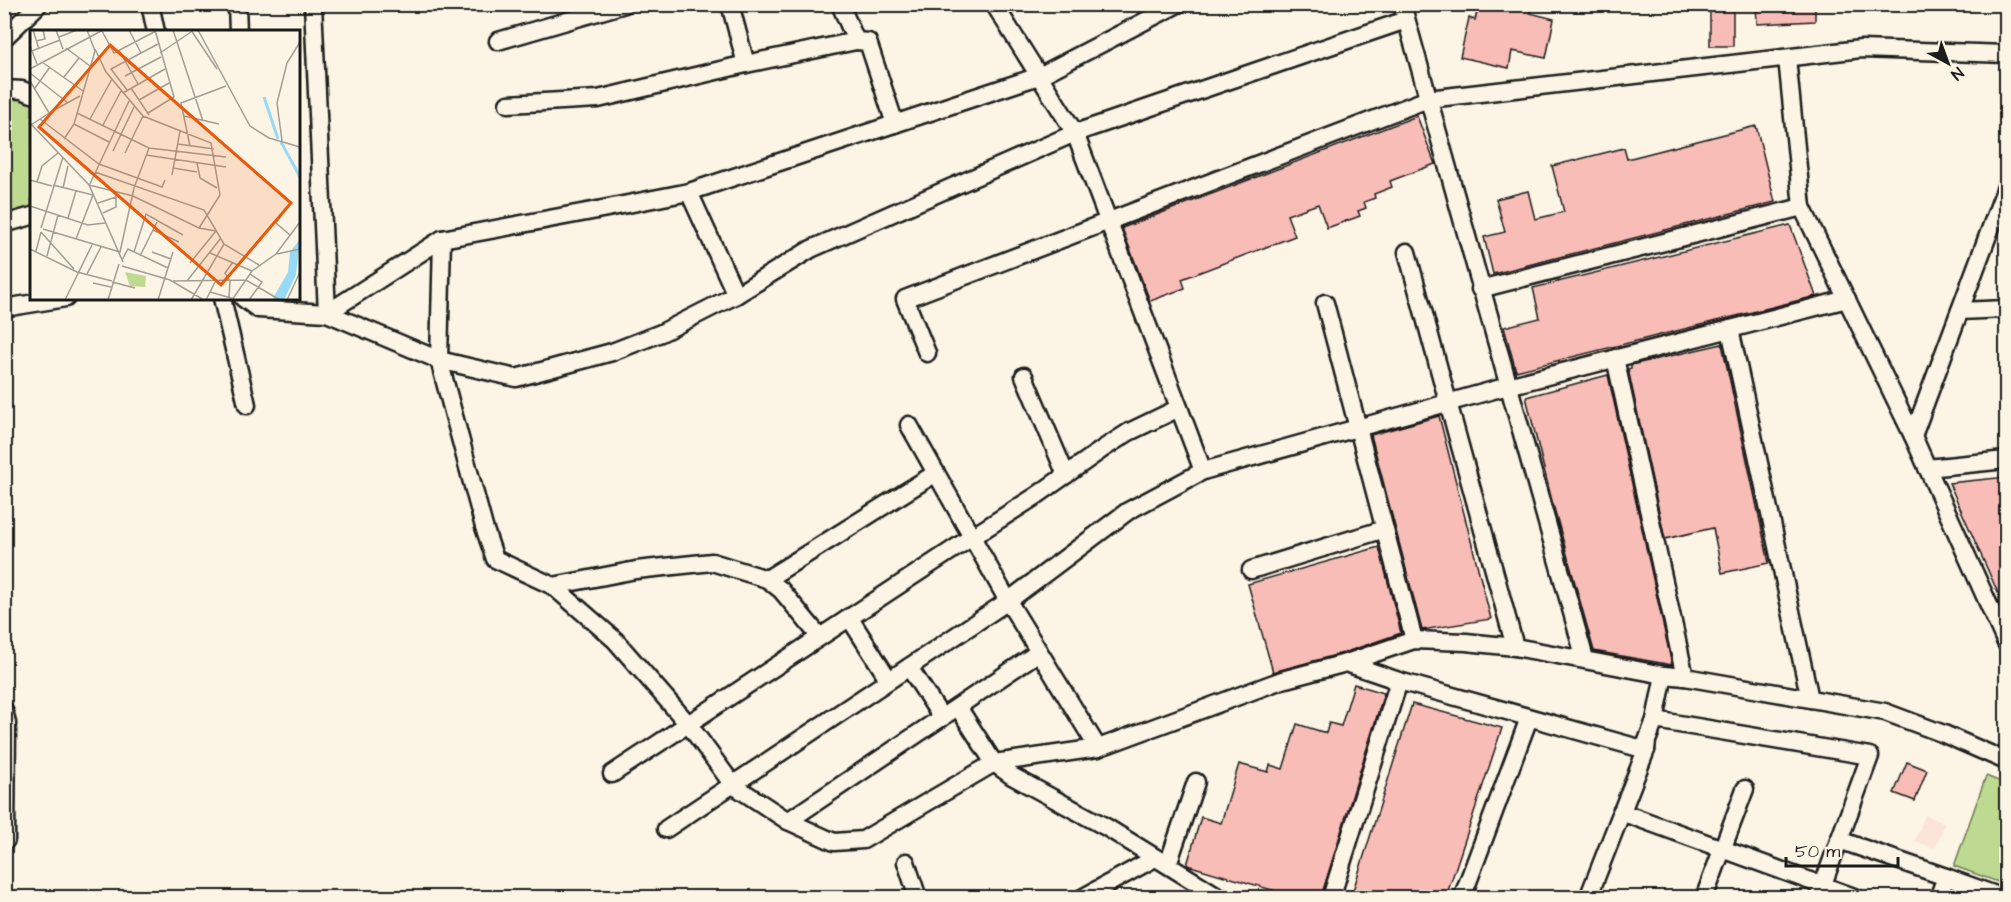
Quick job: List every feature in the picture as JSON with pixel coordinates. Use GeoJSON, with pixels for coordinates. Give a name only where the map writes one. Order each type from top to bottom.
{"type":"FeatureCollection","features":[{"type":"Feature","properties":{"kind":"street"},"geometry":{"type":"LineString","coordinates":[[4,38],[39,4]]}},
{"type":"Feature","properties":{"kind":"street"},"geometry":{"type":"LineString","coordinates":[[150,4],[156,30]]}},
{"type":"Feature","properties":{"kind":"street"},"geometry":{"type":"LineString","coordinates":[[237,4],[238,30]]}},
{"type":"Feature","properties":{"kind":"street"},"geometry":{"type":"LineString","coordinates":[[313,4],[327,313]]}},
{"type":"Feature","properties":{"kind":"street"},"geometry":{"type":"LineString","coordinates":[[498,41],[625,4]]}},
{"type":"Feature","properties":{"kind":"street"},"geometry":{"type":"LineString","coordinates":[[730,4],[746,64]]}},
{"type":"Feature","properties":{"kind":"street"},"geometry":{"type":"LineString","coordinates":[[840,4],[856,41]]}},
{"type":"Feature","properties":{"kind":"street"},"geometry":{"type":"LineString","coordinates":[[994,4],[1075,133],[1203,471]]}},
{"type":"Feature","properties":{"kind":"street"},"geometry":{"type":"LineString","coordinates":[[327,313],[442,239],[689,192],[1039,76],[1166,7]]}},
{"type":"Feature","properties":{"kind":"street"},"geometry":{"type":"LineString","coordinates":[[258,304],[327,313],[440,360],[516,378],[612,352],[661,333],[736,295],[811,249],[1075,133],[1404,12],[1585,659]]}},
{"type":"Feature","properties":{"kind":"street"},"geometry":{"type":"LineString","coordinates":[[508,104],[598,99],[856,41],[868,42],[895,124]]}},
{"type":"Feature","properties":{"kind":"street"},"geometry":{"type":"LineString","coordinates":[[927,353],[905,299],[1428,99],[1861,49],[2007,54]]}},
{"type":"Feature","properties":{"kind":"street"},"geometry":{"type":"LineString","coordinates":[[1787,58],[1802,207],[1913,436],[2007,642]]}},
{"type":"Feature","properties":{"kind":"street"},"geometry":{"type":"LineString","coordinates":[[4,89],[22,90],[30,93]]}},
{"type":"Feature","properties":{"kind":"street"},"geometry":{"type":"LineString","coordinates":[[1913,436],[2007,187]]}},
{"type":"Feature","properties":{"kind":"street"},"geometry":{"type":"LineString","coordinates":[[689,192],[736,295]]}},
{"type":"Feature","properties":{"kind":"street"},"geometry":{"type":"LineString","coordinates":[[1480,289],[1802,207]]}},
{"type":"Feature","properties":{"kind":"street"},"geometry":{"type":"LineString","coordinates":[[4,224],[30,217]]}},
{"type":"Feature","properties":{"kind":"street"},"geometry":{"type":"LineString","coordinates":[[442,239],[440,360],[484,528],[495,559],[553,586],[615,640],[689,725],[733,785],[788,822],[834,842],[863,840],[994,763],[1098,748],[1282,680],[1346,663],[1414,640],[1515,647],[1885,712],[2007,761]]}},
{"type":"Feature","properties":{"kind":"street"},"geometry":{"type":"LineString","coordinates":[[1407,252],[1515,647]]}},
{"type":"Feature","properties":{"kind":"street"},"geometry":{"type":"LineString","coordinates":[[666,830],[1008,601],[1128,511],[1203,471],[1448,402],[1847,299]]}},
{"type":"Feature","properties":{"kind":"street"},"geometry":{"type":"LineString","coordinates":[[4,308],[54,300]]}},
{"type":"Feature","properties":{"kind":"street"},"geometry":{"type":"LineString","coordinates":[[222,300],[247,405]]}},
{"type":"Feature","properties":{"kind":"street"},"geometry":{"type":"LineString","coordinates":[[1325,303],[1414,640]]}},
{"type":"Feature","properties":{"kind":"street"},"geometry":{"type":"LineString","coordinates":[[1960,311],[2007,309]]}},
{"type":"Feature","properties":{"kind":"street"},"geometry":{"type":"LineString","coordinates":[[1730,329],[1810,699]]}},
{"type":"Feature","properties":{"kind":"street"},"geometry":{"type":"LineString","coordinates":[[1615,358],[1685,677]]}},
{"type":"Feature","properties":{"kind":"street"},"geometry":{"type":"LineString","coordinates":[[1024,376],[1066,475]]}},
{"type":"Feature","properties":{"kind":"street"},"geometry":{"type":"LineString","coordinates":[[612,774],[1036,496],[1129,432],[1179,408]]}},
{"type":"Feature","properties":{"kind":"street"},"geometry":{"type":"LineString","coordinates":[[909,425],[1008,601],[1098,748]]}},
{"type":"Feature","properties":{"kind":"street"},"geometry":{"type":"LineString","coordinates":[[1927,468],[2007,460]]}},
{"type":"Feature","properties":{"kind":"street"},"geometry":{"type":"LineString","coordinates":[[766,579],[936,473]]}},
{"type":"Feature","properties":{"kind":"street"},"geometry":{"type":"LineString","coordinates":[[1251,570],[1385,530]]}},
{"type":"Feature","properties":{"kind":"street"},"geometry":{"type":"LineString","coordinates":[[553,586],[636,570],[712,562],[766,579],[781,590],[820,637]]}},
{"type":"Feature","properties":{"kind":"street"},"geometry":{"type":"LineString","coordinates":[[849,617],[889,681]]}},
{"type":"Feature","properties":{"kind":"street"},"geometry":{"type":"LineString","coordinates":[[788,822],[1039,652]]}},
{"type":"Feature","properties":{"kind":"street"},"geometry":{"type":"LineString","coordinates":[[1346,663],[1399,681],[1647,750]]}},
{"type":"Feature","properties":{"kind":"street"},"geometry":{"type":"LineString","coordinates":[[909,667],[942,718]]}},
{"type":"Feature","properties":{"kind":"street"},"geometry":{"type":"LineString","coordinates":[[1588,897],[1647,750],[1647,741],[1655,720],[1664,675]]}},
{"type":"Feature","properties":{"kind":"street"},"geometry":{"type":"LineString","coordinates":[[1330,897],[1399,681]]}},
{"type":"Feature","properties":{"kind":"street"},"geometry":{"type":"LineString","coordinates":[[958,707],[994,763],[1012,776],[1106,827],[1221,897]]}},
{"type":"Feature","properties":{"kind":"street"},"geometry":{"type":"LineString","coordinates":[[4,710],[7,723],[6,840]]}},
{"type":"Feature","properties":{"kind":"street"},"geometry":{"type":"LineString","coordinates":[[1462,897],[1528,718]]}},
{"type":"Feature","properties":{"kind":"street"},"geometry":{"type":"LineString","coordinates":[[1655,720],[1869,756],[1820,892]]}},
{"type":"Feature","properties":{"kind":"street"},"geometry":{"type":"LineString","coordinates":[[1082,897],[1162,861],[1196,782]]}},
{"type":"Feature","properties":{"kind":"street"},"geometry":{"type":"LineString","coordinates":[[1704,897],[1744,789]]}},
{"type":"Feature","properties":{"kind":"street"},"geometry":{"type":"LineString","coordinates":[[1621,812],[1723,848],[1820,892],[1857,897]]}},
{"type":"Feature","properties":{"kind":"street"},"geometry":{"type":"LineString","coordinates":[[1839,840],[2004,897]]}},
{"type":"Feature","properties":{"kind":"street"},"geometry":{"type":"LineString","coordinates":[[906,862],[918,897]]}},
{"type":"Feature","properties":{"kind":"street"},"geometry":{"type":"LineString","coordinates":[[1938,897],[1946,877]]}},
{"type":"Feature","properties":{"kind":"shaded area"},"geometry":{"type":"Polygon","coordinates":[[[1925,815],[1945,823],[1935,848],[1915,841],[1925,815]]]}},
{"type":"Feature","properties":{"kind":"shaded area"},"geometry":{"type":"Polygon","coordinates":[[[1951,888],[1976,897],[1947,898],[1951,888]]]}},
{"type":"Feature","properties":{"kind":"green space"},"geometry":{"type":"Polygon","coordinates":[[[5,93],[30,101],[30,209],[5,218],[5,93]]]}},
{"type":"Feature","properties":{"kind":"green space"},"geometry":{"type":"Polygon","coordinates":[[[1986,776],[2006,784],[2006,885],[1954,866],[1986,776]]]}},
{"type":"Feature","properties":{"kind":"building"},"geometry":{"type":"Polygon","coordinates":[[[1479,4],[1532,4],[1530,13],[1554,19],[1546,58],[1512,51],[1509,68],[1460,57],[1469,18],[1475,20],[1479,4]]]}},
{"type":"Feature","properties":{"kind":"building"},"geometry":{"type":"Polygon","coordinates":[[[1710,4],[1733,4],[1733,46],[1710,46],[1710,4]]]}},
{"type":"Feature","properties":{"kind":"building"},"geometry":{"type":"Polygon","coordinates":[[[1815,4],[1815,21],[1757,24],[1756,5],[1815,4]]]}},
{"type":"Feature","properties":{"kind":"building"},"geometry":{"type":"Polygon","coordinates":[[[1417,116],[1435,164],[1390,181],[1392,187],[1374,194],[1375,198],[1364,202],[1366,208],[1358,211],[1360,216],[1327,228],[1318,204],[1287,215],[1295,236],[1182,279],[1185,288],[1150,301],[1122,228],[1417,116]]]}},
{"type":"Feature","properties":{"kind":"building"},"geometry":{"type":"Polygon","coordinates":[[[1756,126],[1775,202],[1493,274],[1484,237],[1505,232],[1496,199],[1528,191],[1535,219],[1564,212],[1552,166],[1624,148],[1627,159],[1756,126]]]}},
{"type":"Feature","properties":{"kind":"building"},"geometry":{"type":"Polygon","coordinates":[[[1790,225],[1816,296],[1516,371],[1504,327],[1540,318],[1533,288],[1790,225]]]}},
{"type":"Feature","properties":{"kind":"building"},"geometry":{"type":"Polygon","coordinates":[[[1722,344],[1769,563],[1722,573],[1713,528],[1665,539],[1628,369],[1631,365],[1722,344]]]}},
{"type":"Feature","properties":{"kind":"building"},"geometry":{"type":"Polygon","coordinates":[[[1608,375],[1672,665],[1594,651],[1526,397],[1608,375]]]}},
{"type":"Feature","properties":{"kind":"building"},"geometry":{"type":"Polygon","coordinates":[[[1439,416],[1491,619],[1422,630],[1371,435],[1439,416]]]}},
{"type":"Feature","properties":{"kind":"building"},"geometry":{"type":"Polygon","coordinates":[[[2007,477],[2007,613],[1949,483],[2007,477]]]}},
{"type":"Feature","properties":{"kind":"building"},"geometry":{"type":"Polygon","coordinates":[[[1379,547],[1401,633],[1343,653],[1273,672],[1248,584],[1379,547]]]}},
{"type":"Feature","properties":{"kind":"building"},"geometry":{"type":"Polygon","coordinates":[[[1354,684],[1384,693],[1321,897],[1296,897],[1187,865],[1201,817],[1221,823],[1239,764],[1268,772],[1270,765],[1283,769],[1297,724],[1326,733],[1329,723],[1341,726],[1354,684]]]}},
{"type":"Feature","properties":{"kind":"building"},"geometry":{"type":"Polygon","coordinates":[[[1412,704],[1502,728],[1446,897],[1351,897],[1412,704]]]}},
{"type":"Feature","properties":{"kind":"building"},"geometry":{"type":"Polygon","coordinates":[[[1907,762],[1927,770],[1915,801],[1894,793],[1907,762]]]}}]}
